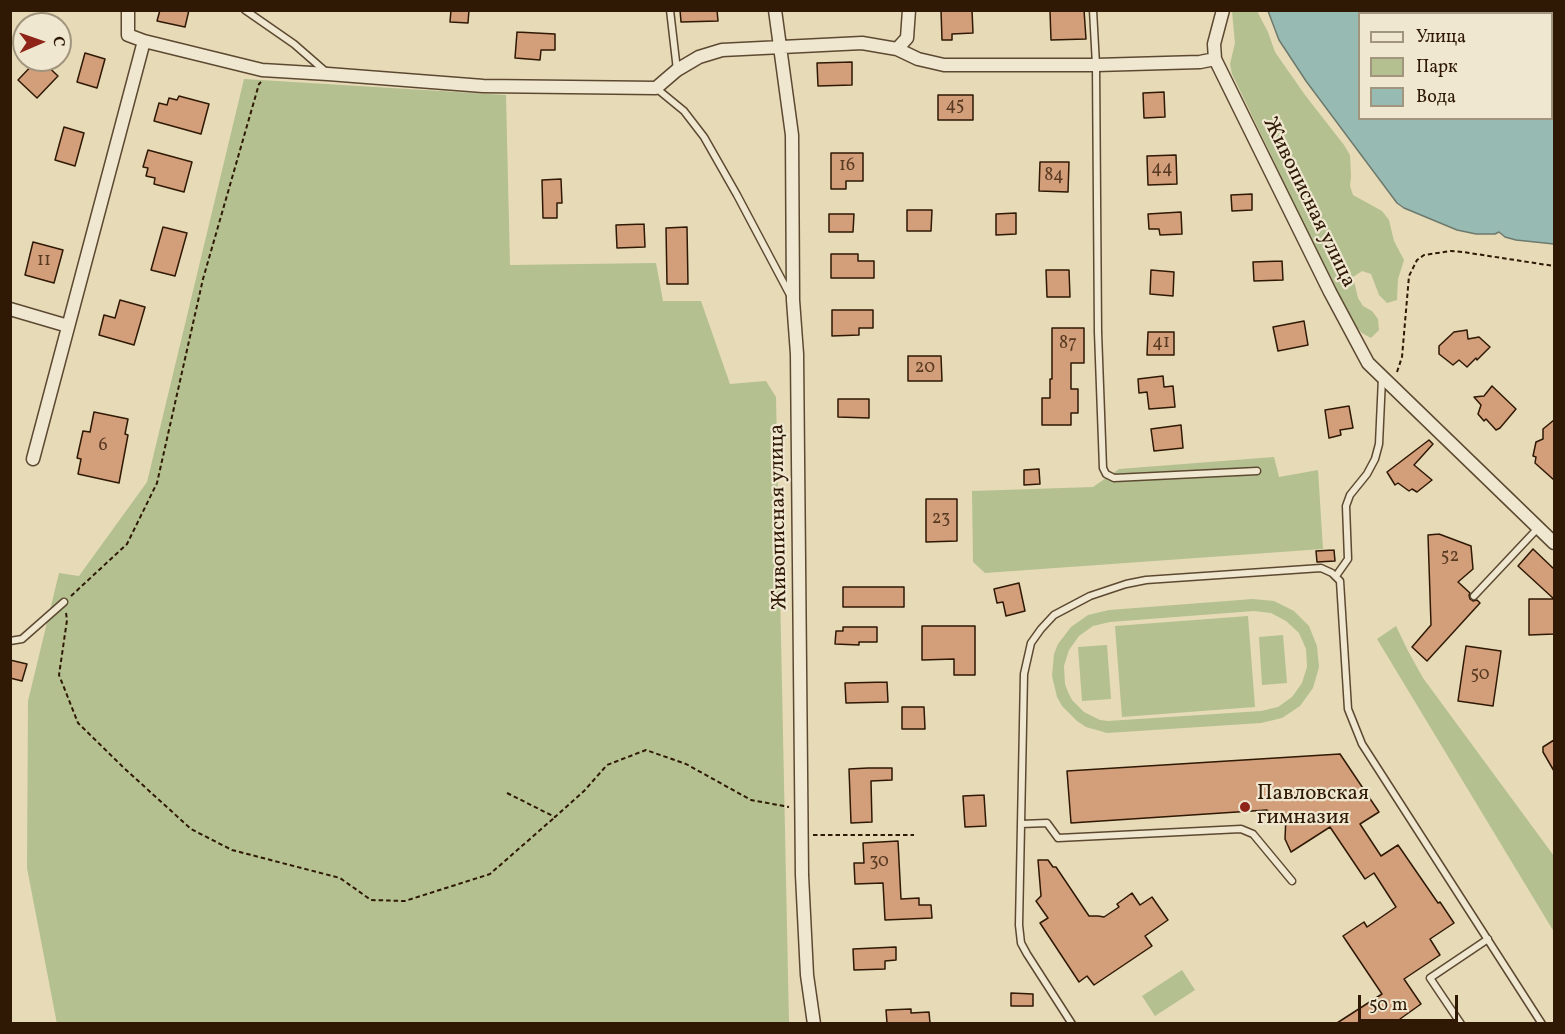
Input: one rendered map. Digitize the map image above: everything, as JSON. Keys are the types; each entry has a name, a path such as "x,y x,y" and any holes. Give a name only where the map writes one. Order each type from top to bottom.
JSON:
{"street":[{"path":"128,10 129,35 144,41 262,70 483,86 656,88 677,70 699,57 722,50 780,47 862,44 897,49 918,59 944,65 1096,65 1215,60 1214,44 1223,10"},
{"name":"Живописная улица","path":"775,10 792,135 792,300 797,354 801,835 807,975 814,1023"},
{"path":"897,49 907,39 909,10"},
{"path":"33,459 144,41"},
{"name":"Живописная улица","path":"1215,60 1330,292 1368,363 1554,543"},
{"path":"10,309 68,326"}],"lane":[{"path":"245,10 294,44 328,74"},
{"path":"670,10 677,70"},
{"path":"1093,10 1096,65 1098,332 1103,468 1106,474 1114,478 1257,471"},
{"path":"656,88 684,111 704,137 792,300"},
{"path":"1336,576 1348,559 1346,506 1350,495 1367,474 1375,459 1387,382"},
{"path":"1474,596 1539,528"},
{"path":"1072,1023 1021,943 1019,925 1025,666 1031,643 1054,615 1090,596 1126,584 1146,580 1321,568 1340,580 1347,697 1352,720 1362,744 1542,1023"},
{"path":"10,641 22,639 64,602"},
{"path":"1021,824 1047,823 1058,838 1241,829 1253,834 1292,881"},
{"path":"1461,1023 1430,978 1488,939"}],"path":[{"path":"271,71 259,84 203,279 156,483 127,544 64,602 67,620 59,675 78,723 191,829 232,850 340,878 371,900 405,902 490,874 584,791 607,765 646,750 686,764 751,800 801,809"},
{"path":"1387,382 1402,357 1409,276 1417,260 1424,255 1451,251 1554,266"},
{"path":"507,793 555,817"},
{"path":"801,835 914,836"}],"green space":[{"path":"1232,11 1257,11 1275,52 1350,155 1350,186 1353,195 1382,211 1389,220 1394,241 1404,260 1398,279 1397,300 1387,303 1379,295 1371,274 1362,271 1353,277 1358,298 1363,306 1372,311 1378,319 1379,330 1371,338 1362,333 1354,324 1343,305 1232,74 1230,64 1235,43"},
{"path":"244,79 506,95 510,265 656,263 663,301 701,301 730,384 766,381 776,397 789,1023 57,1024 27,868 28,701 59,573 79,576 147,482"},
{"path":"1274,457 1279,477 1318,470 1323,549 985,573 973,562 972,491 1093,487 1119,469"},
{"path":"1253,599 1274,601 1294,611 1309,626 1317,646 1319,667 1313,688 1300,706 1282,718 1261,723 1107,733 1086,727 1062,706 1057,697 1052,676 1054,654 1058,644 1071,627 1088,615 1109,610","holes":["1254,611 1271,613 1286,621 1299,633 1306,649 1307,667 1302,683 1292,697 1278,707 1261,711 1108,721 1100,720 1084,712 1072,700 1065,684 1064,666 1069,650 1079,636 1093,626 1110,622"]},
{"path":"1248,616 1255,707 1122,717 1115,626"},
{"path":"1396,626 1423,678 1554,856 1554,932 1377,639"},
{"path":"1283,635 1287,683 1262,685 1259,637"},
{"path":"1107,645 1111,699 1082,701 1078,647"},
{"path":"1182,970 1195,990 1155,1016 1142,996"}],"water":[{"path":"1268,11 1554,11 1554,244 1516,240 1505,237 1499,232 1476,234 1457,230 1404,208 1397,203 1306,81 1279,40"}],"building":[{"path":"160,10 189,10 185,27 157,21"},
{"path":"451,10 469,10 468,23 450,22"},
{"path":"680,10 717,10 718,21 681,22"},
{"path":"941,10 972,10 973,33 952,34 952,40 942,40"},
{"path":"1084,10 1086,39 1051,40 1050,11"},
{"path":"517,32 555,34 555,50 541,50 540,60 515,58"},
{"path":"85,53 105,59 97,88 77,82"},
{"path":"852,62 852,85 818,86 817,63"},
{"path":"26,72 54,72 58,76 37,98 18,80"},
{"path":"1164,92 1165,117 1144,118 1143,93"},
{"path":"938,95 973,95 973,120 938,120"},
{"path":"179,96 209,104 201,134 154,121 159,103 167,105 169,98 177,100"},
{"path":"64,127 84,133 75,166 55,160"},
{"path":"148,150 192,162 184,192 154,184 155,178 146,176 148,168 143,167"},
{"path":"831,153 863,153 863,181 846,181 846,189 831,189"},
{"path":"1176,155 1177,184 1148,185 1147,156"},
{"path":"1040,162 1069,162 1068,192 1039,191"},
{"path":"561,179 562,203 557,203 557,218 543,218 542,180"},
{"path":"1252,194 1252,210 1232,211 1231,195"},
{"path":"907,210 932,210 931,231 907,231"},
{"path":"1181,212 1182,234 1160,235 1159,229 1149,229 1148,214"},
{"path":"1016,213 1016,234 996,235 996,214"},
{"path":"829,214 854,214 853,232 829,232"},
{"path":"644,224 645,247 617,248 616,225"},
{"path":"163,227 187,233 175,276 151,270"},
{"path":"687,227 688,284 667,284 666,228"},
{"path":"33,242 63,250 54,283 25,275"},
{"path":"831,254 858,254 858,261 874,261 874,278 831,278"},
{"path":"1282,261 1283,280 1254,281 1253,262"},
{"path":"1046,270 1069,270 1070,297 1047,297"},
{"path":"1151,270 1174,272 1173,296 1150,294"},
{"path":"120,300 145,307 134,345 99,335 104,315 115,318"},
{"path":"832,310 873,310 873,328 859,328 859,335 832,336"},
{"path":"1304,321 1308,345 1278,351 1273,327"},
{"path":"1052,328 1084,328 1084,363 1071,363 1071,389 1078,389 1078,413 1071,413 1071,425 1042,425 1042,398 1050,398 1050,379 1052,379"},
{"path":"1467,330 1468,339 1479,337 1490,347 1467,367 1459,360 1453,365 1439,354 1439,346 1454,332"},
{"path":"1148,332 1174,332 1174,355 1147,355"},
{"path":"908,356 941,356 942,381 908,381"},
{"path":"1163,376 1164,387 1173,386 1175,407 1149,409 1147,392 1139,393 1138,379"},
{"path":"1492,386 1516,409 1496,430 1478,414 1481,405 1474,397 1484,396"},
{"path":"838,399 869,399 869,418 838,417"},
{"path":"1349,406 1353,428 1340,430 1341,435 1329,438 1325,410"},
{"path":"94,412 128,419 125,434 128,435 119,483 78,474 81,459 77,458 83,431 90,432"},
{"path":"1554,420 1554,480 1535,463 1536,457 1533,456 1536,442 1543,439 1543,429"},
{"path":"1181,425 1183,448 1154,451 1151,429"},
{"path":"1429,440 1433,444 1414,465 1432,480 1417,492 1412,489 1409,491 1398,483 1395,485 1387,472"},
{"path":"1039,469 1040,484 1024,485 1024,470"},
{"path":"926,499 957,499 957,541 926,542"},
{"path":"1439,534 1471,546 1473,569 1458,582 1470,593 1470,599 1480,603 1427,661 1412,647 1431,625 1428,535"},
{"path":"1533,549 1554,569 1554,599 1518,566"},
{"path":"1334,550 1335,561 1317,562 1316,551"},
{"path":"1019,583 1025,611 1006,616 1003,602 997,603 994,589"},
{"path":"843,587 904,587 904,607 843,607"},
{"path":"1529,599 1554,599 1554,634 1529,635"},
{"path":"922,626 975,626 975,675 954,675 954,659 922,660"},
{"path":"843,627 877,627 877,642 859,642 859,645 835,644 836,631 843,631"},
{"path":"1466,646 1501,651 1493,706 1458,701"},
{"path":"10,660 27,664 22,681 10,678"},
{"path":"887,682 888,702 846,703 845,683"},
{"path":"902,707 924,707 925,729 902,729"},
{"path":"1554,740 1554,771 1543,752 1543,747"},
{"path":"1340,754 1379,812 1360,824 1381,856 1398,845 1454,923 1430,939 1440,955 1404,979 1421,1004 1400,1019 1403,1023 1337,1023 1382,994 1343,936 1364,922 1367,927 1396,907 1374,873 1365,879 1330,827 1291,852 1285,839 1286,816 1273,817 1267,810 1071,823 1067,771"},
{"path":"892,768 892,780 871,781 872,822 851,823 849,769"},
{"path":"984,795 986,826 965,827 963,796"},
{"path":"898,841 901,899 919,898 919,905 931,905 932,918 885,920 883,883 855,884 854,863 864,863 863,843"},
{"path":"1038,860 1048,860 1053,867 1056,867 1089,916 1104,917 1119,907 1117,904 1132,893 1140,905 1152,897 1168,920 1145,936 1152,946 1094,985 1087,976 1079,982 1040,923 1048,918 1036,901 1041,896"},
{"path":"896,947 896,960 885,961 885,969 854,970 853,949"},
{"path":"1011,993 1033,994 1033,1006 1011,1006"},
{"path":"911,1009 911,1013 929,1012 930,1023 887,1023 886,1010"}],"place":[{"name":"Павловская гимназия","path":"1245,807"}]}
